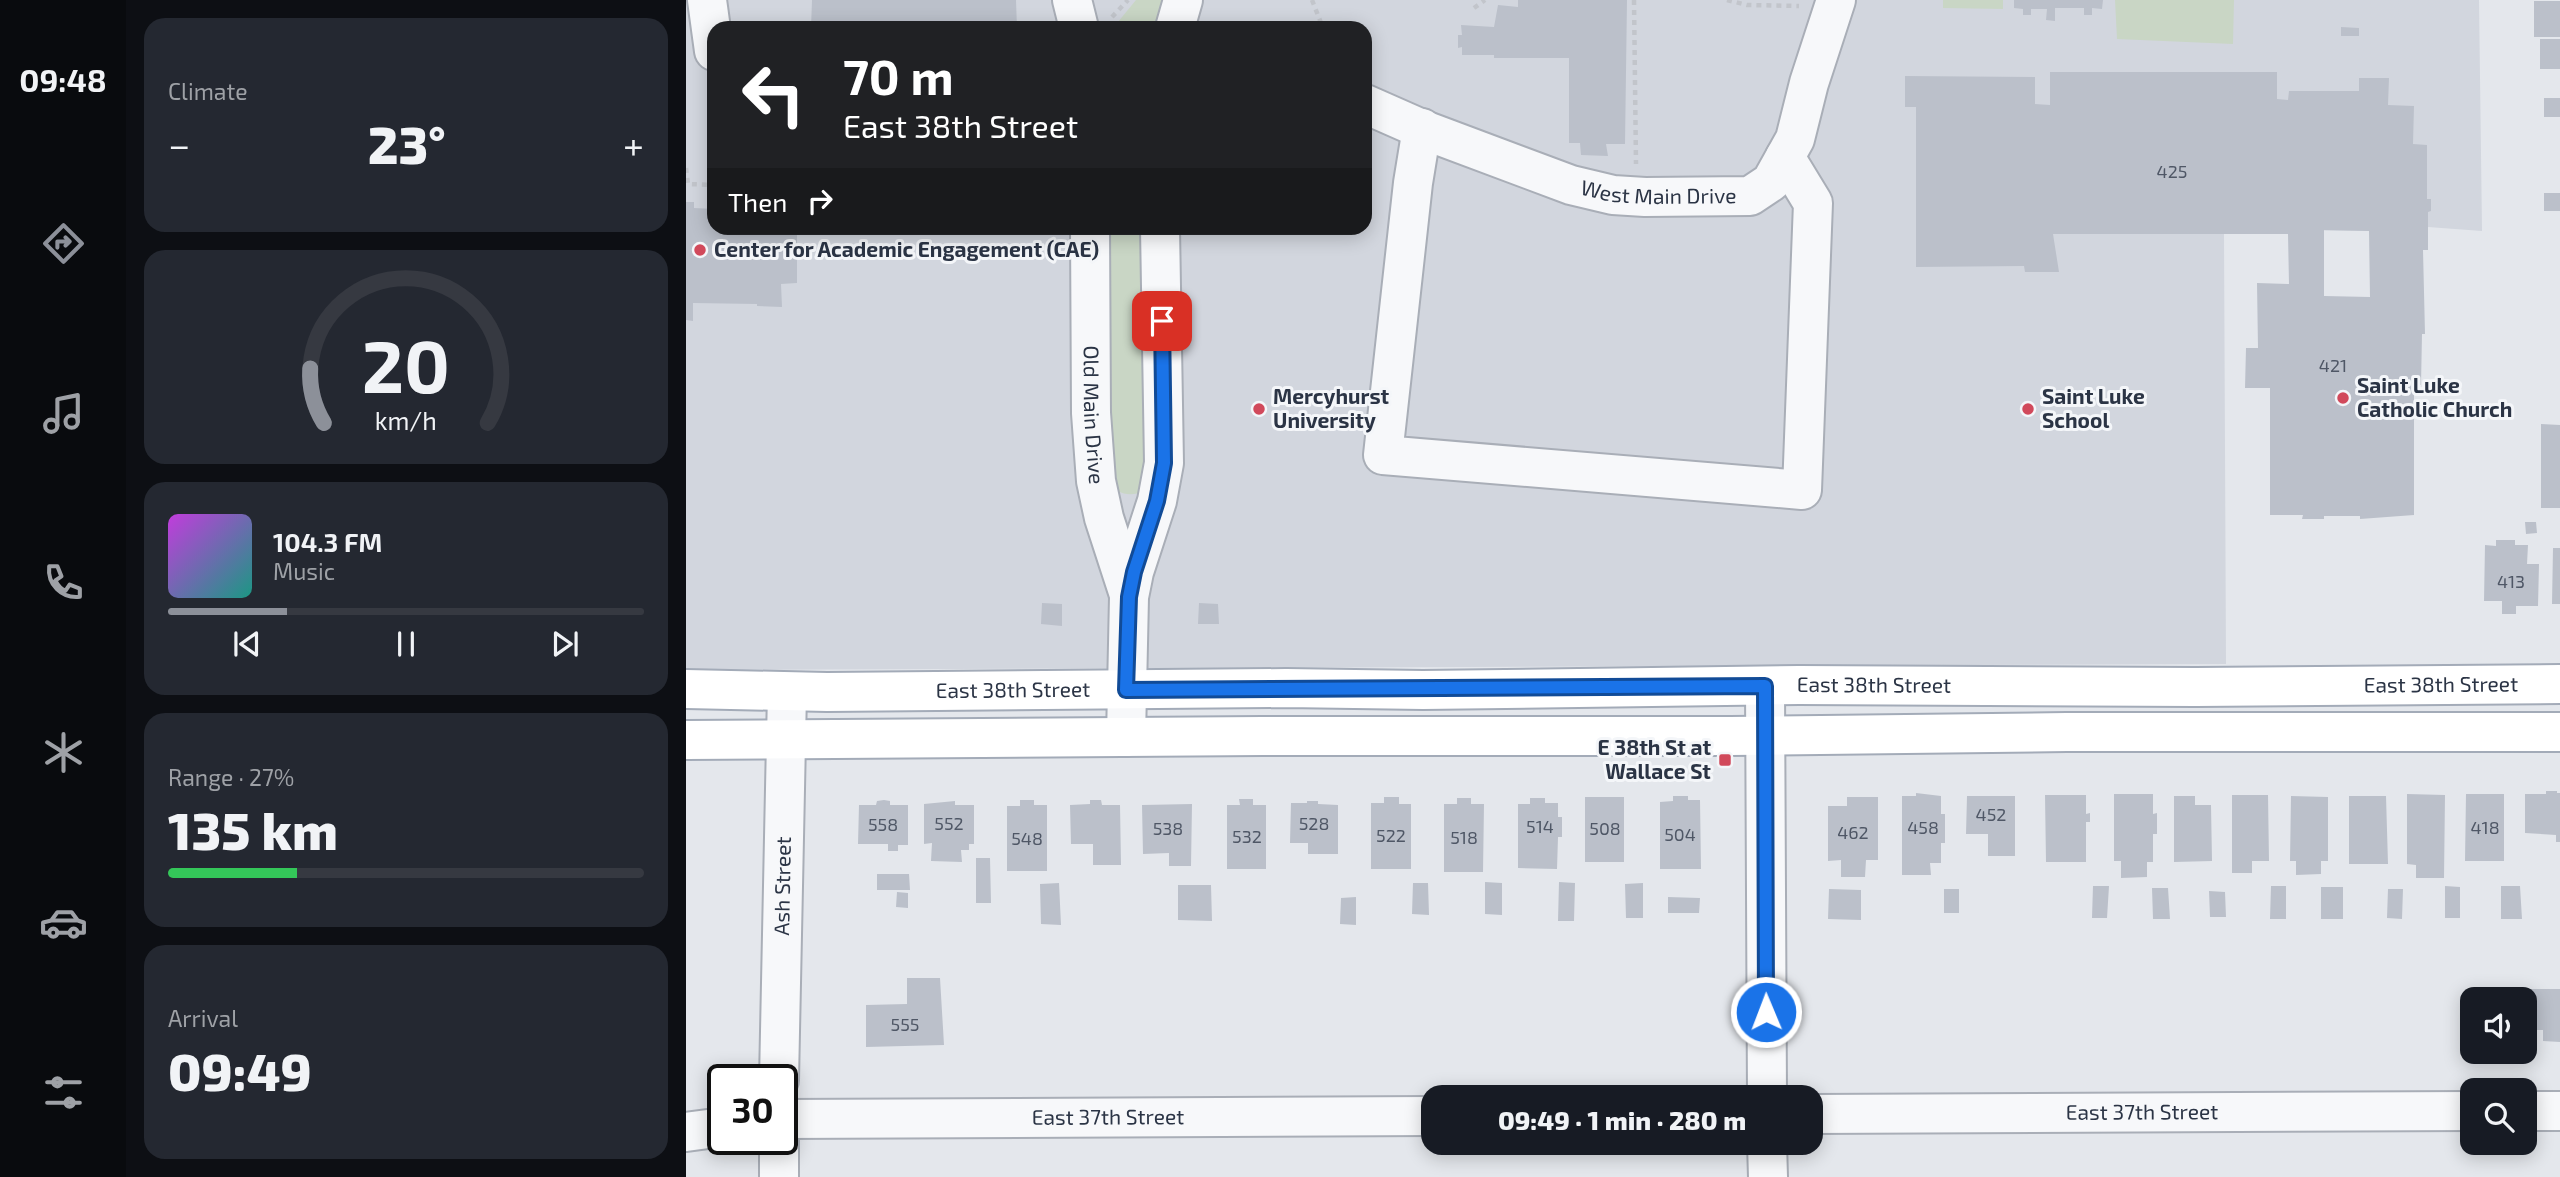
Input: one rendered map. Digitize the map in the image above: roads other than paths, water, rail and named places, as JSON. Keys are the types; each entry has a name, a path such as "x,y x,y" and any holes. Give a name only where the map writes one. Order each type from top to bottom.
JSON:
{"main road":[{"name":"East 38th Street","path":"686,690 787,692 2560,684"},
{"path":"686,740 1763,736 2067,732 2560,732"}],"street":[{"path":"707,0 710,21"},
{"path":"1072,0 1092,21"},
{"path":"1177,21 1182,0"},
{"name":"West Main Drive","path":"1372,107 1571,185 1613,195 1750,196 1771,182 1795,139 1809,83 1835,3"},
{"path":"1422,128 1413,183 1383,455 1802,491 1813,203 1785,157"},
{"name":"Old Main Drive","path":"1090,235 1091,413 1096,481 1104,518 1129,597"},
{"name":"Old Main Drive","path":"1126,737 1129,597 1134,572 1157,501 1164,463 1160,235"},
{"path":"1765,686 1763,736 1767,1085"},
{"name":"Ash Street","path":"779,1064 787,692"},
{"name":"East 37th Street","path":"1823,1114 2460,1111"},
{"path":"2537,1111 2560,1111"},
{"name":"East 37th Street","path":"798,1119 1421,1116"},
{"path":"686,1132 707,1129"},
{"path":"779,1155 779,1177"},
{"path":"1767,1155 1768,1177"}],"place":[{"name":"Center for Academic Engagement (CAE)","path":"700,250"},
{"name":"Saint Luke Catholic Church","path":"2343,398"},
{"name":"Mercyhurst University","path":"1259,409"},
{"name":"Saint Luke School","path":"2028,409"},
{"name":"E 38th St at Wallace St","path":"1725,760"}]}
